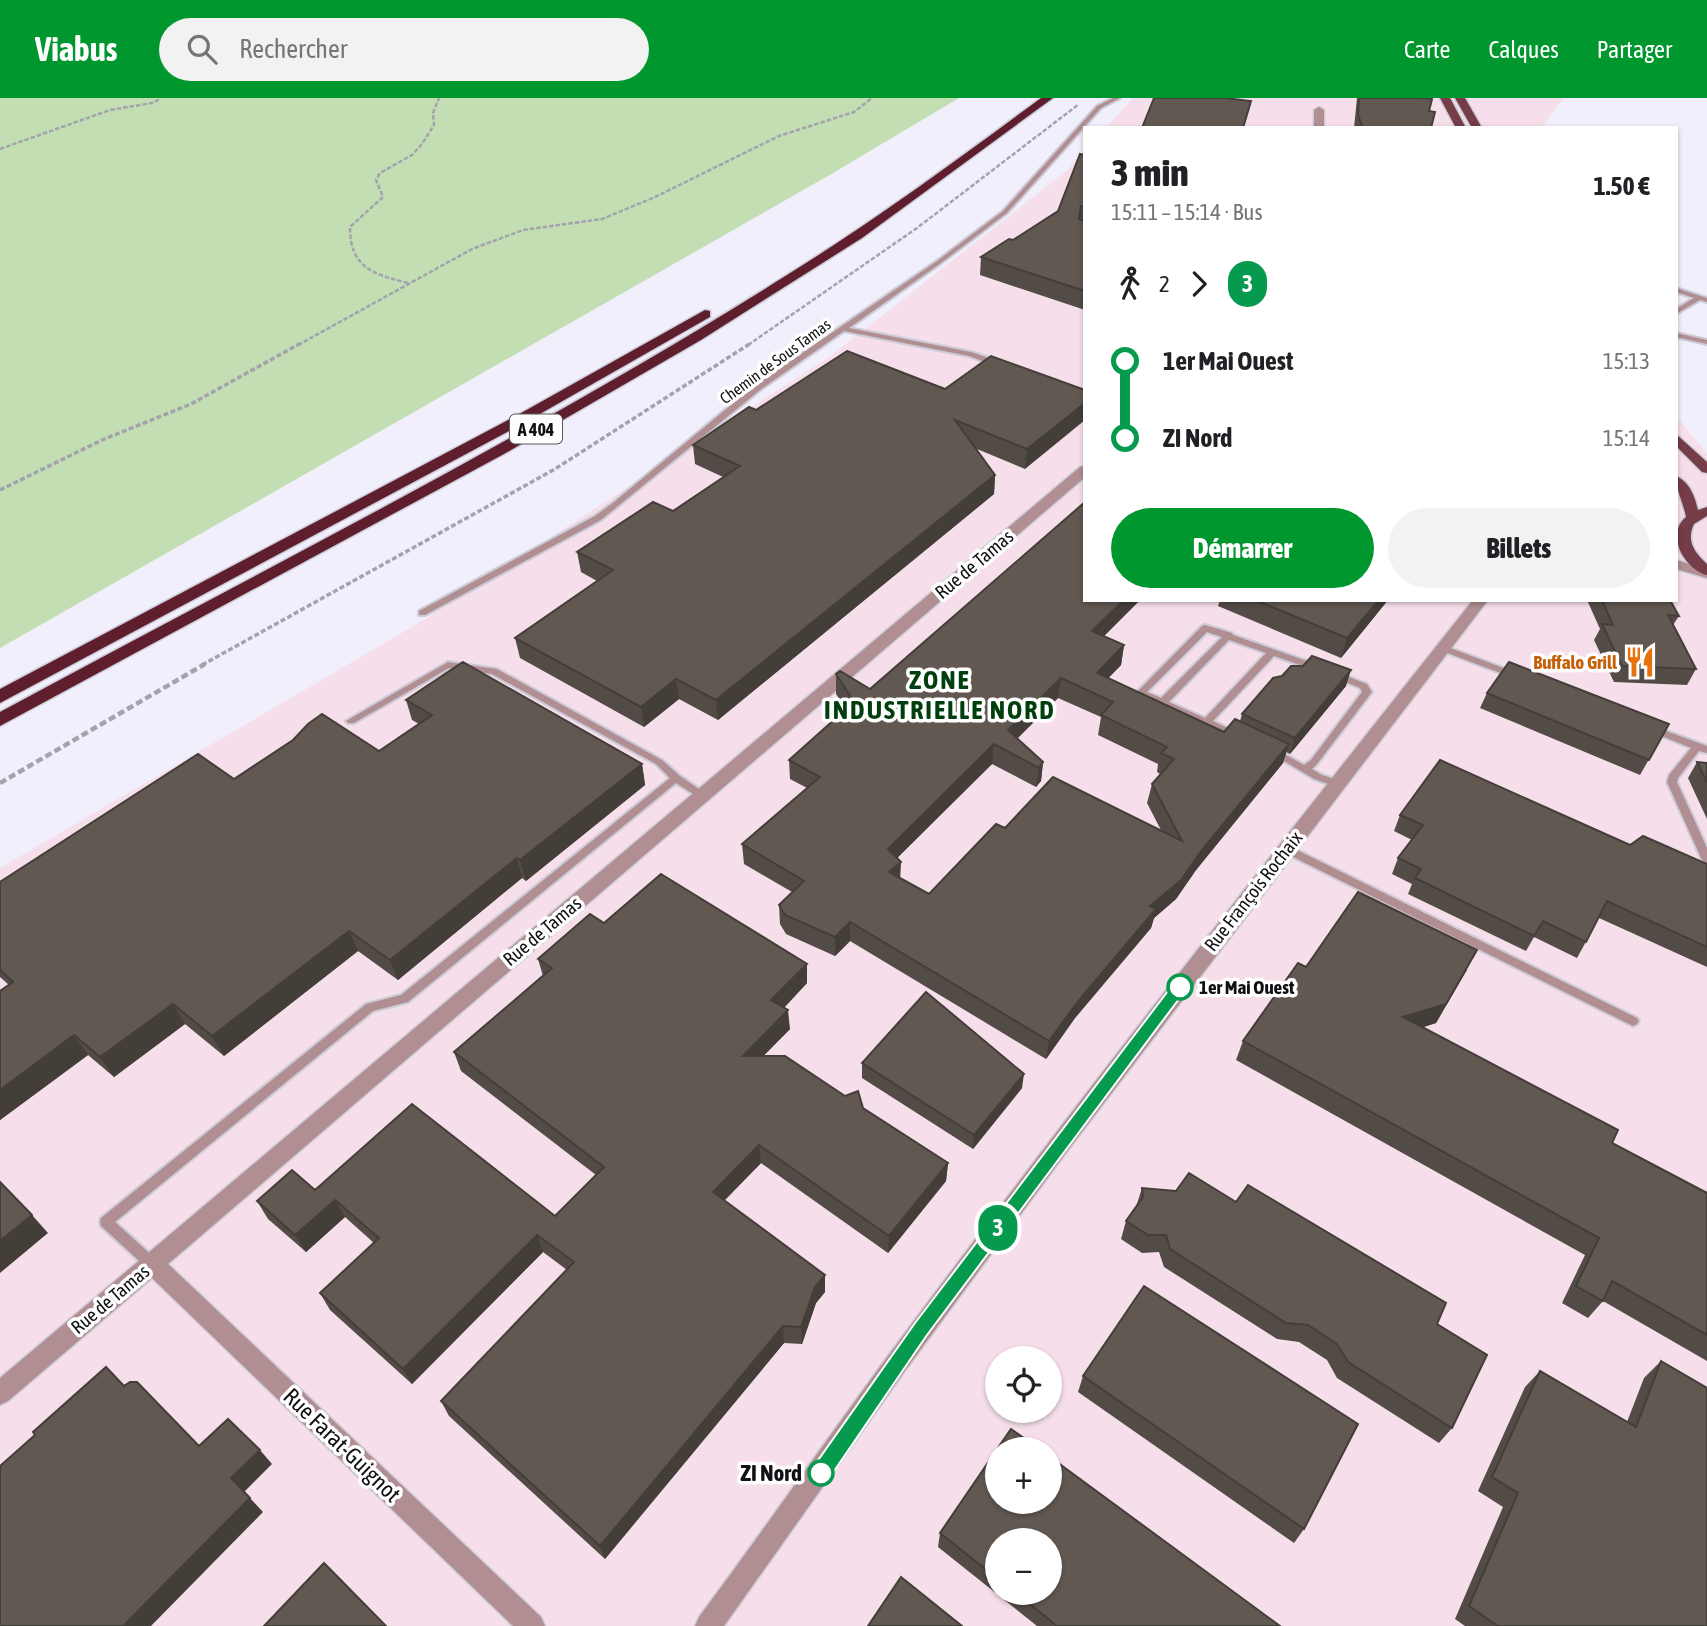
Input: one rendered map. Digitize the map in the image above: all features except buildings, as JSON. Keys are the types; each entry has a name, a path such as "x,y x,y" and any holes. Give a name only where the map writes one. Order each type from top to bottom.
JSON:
{"highway":[{"name":"A 404","path":"0,697 507,427 668,336 848,225 1026,98"},
{"name":"A 404","path":"0,720 535,430 677,348 864,231 1048,98"}],"main road":[{"path":"1445,98 1460,126"},
{"path":"1460,98 1476,126"},
{"path":"1678,440 1707,470"},
{"path":"1678,482 1688,495 1682,537 1686,550 1707,572"},
{"path":"1685,524 1707,511"}],"street":[{"path":"1319,110 1319,126"},
{"name":"Rue de Tamas","path":"0,1393 1083,472"},
{"path":"1678,565 1707,572"},
{"name":"Rue François Rochaix","path":"708,1626 821,1473 921,1329 1205,952 1480,602"},
{"name":"Rue Farat-Guignot","path":"152,1264 532,1626"}],"lane":[{"name":"Chemin de Sous Tamas","path":"422,613 598,518 757,388 845,329 1005,212 1100,107 1117,98"},
{"path":"1678,291 1707,300"},
{"path":"1678,311 1698,298"},
{"path":"845,329 971,354 1009,368"},
{"path":"1678,335 1707,342"},
{"path":"1244,739 1141,693 1205,628 1364,686 1367,692 1314,762 1305,769"},
{"path":"1162,703 1229,635"},
{"path":"1445,649 1521,678"},
{"path":"1207,722 1273,651"},
{"path":"351,721 448,665 494,671 659,762 676,778 703,795"},
{"path":"1635,722 1702,748 1671,782 1707,860"},
{"path":"1269,750 1337,783"},
{"path":"152,1264 106,1222 370,1007 404,999 676,778"},
{"path":"1287,849 1633,1021"}],"path":[{"path":"0,149 51,134 112,110 149,106 158,100 156,98"},
{"path":"408,284 361,265 351,254 350,226 377,206 383,197 376,180 380,173 412,155 426,138 434,125 433,113 439,98"},
{"path":"0,490 102,440 191,404 472,249 510,234 538,227 587,223 618,213 779,136 854,112 872,98"},
{"path":"0,783 190,672 555,469 792,317 917,228 1085,99"}],"shaded area":[{"path":"1133,98 1564,98 1543,126 1108,126"},
{"path":"1083,152 1083,602 1678,602 1678,418 1707,454 1707,1626 0,1626 0,868 417,624 832,355 1065,172"}],"green space":[{"path":"0,98 959,98 828,176 0,648"}],"bus line":[{"name":"3","path":"821,1473 921,1329 1180,987"}],"place":[{"name":"Buffalo Grill","path":"1640,662"},
{"name":"1er Mai Ouest","path":"1180,987"},
{"name":"ZI Nord","path":"821,1473"}],"district":[{"name":"ZONE INDUSTRIELLE NORD","path":"940,695"}]}
